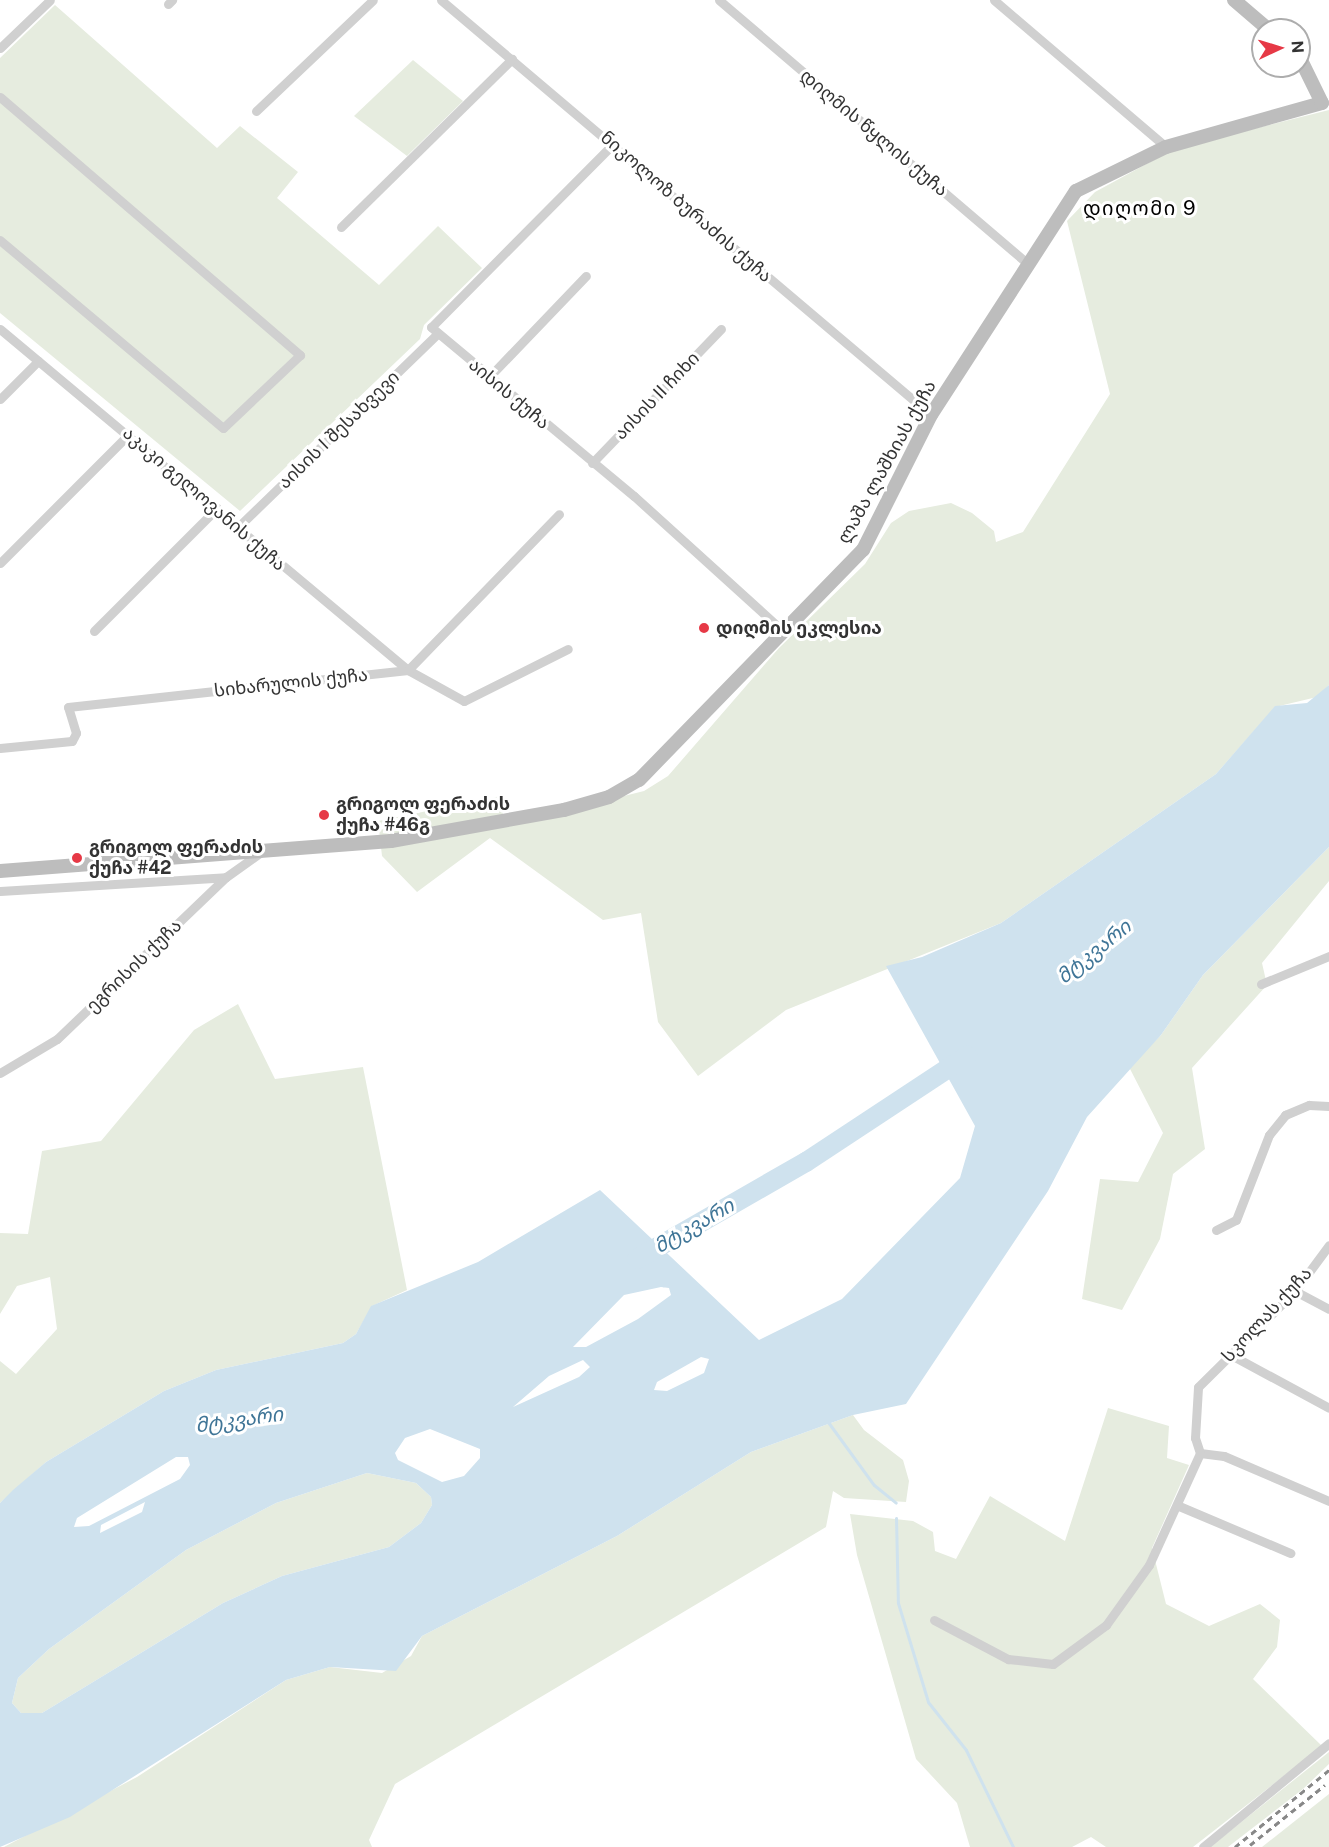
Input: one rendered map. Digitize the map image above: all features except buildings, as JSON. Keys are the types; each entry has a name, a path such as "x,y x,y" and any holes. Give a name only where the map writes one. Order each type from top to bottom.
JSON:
{"street":[{"path":"0,48 50,0"},
{"path":"256,111 373,0"},
{"name":"ნიკოლოზ ბურაძის ქუჩა","path":"441,0 931,415"},
{"name":"დიღმის წყლის ქუჩა","path":"719,0 1029,265"},
{"path":"994,0 1166,147"},
{"path":"1234,0 1255,18"},
{"path":"341,227 512,59"},
{"path":"1311,77 1325,101"},
{"path":"0,97 300,355 223,428 0,240"},
{"name":"ლაშა ლაშხიას ქუჩა","path":"0,871 391,841 564,810 609,797 639,780 862,550 931,415 1076,192 1166,147 1325,101"},
{"path":"438,333 431,327 613,144"},
{"path":"489,378 586,276"},
{"name":"აკაკი გელოვანის ქუჩა","path":"0,329 129,434 408,670 464,701 568,649"},
{"name":"აისის II ჩიხი","path":"592,463 721,329"},
{"name":"აისის ქუჩა","path":"438,333 592,463 783,631"},
{"name":"აისის I შესახვევი","path":"239,526 438,333"},
{"path":"0,399 38,361"},
{"path":"0,563 129,434"},
{"path":"94,631 217,508"},
{"path":"408,670 559,514"},
{"name":"სიხარულის ქუჩა","path":"0,748 72,741 76,733 68,707 408,670"},
{"name":"ეგრისის ქუჩა","path":"0,1072 57,1039 225,877 262,850"},
{"path":"0,891 225,877"},
{"path":"1261,984 1329,956"},
{"path":"1216,1230 1236,1220 1269,1135 1285,1115 1309,1105 1329,1106"},
{"name":"სკოლას ქუჩა","path":"934,1620 1008,1659 1053,1664 1127,1603 1179,1506 1200,1453 1195,1438 1198,1387 1233,1356 1295,1291 1329,1245"},
{"path":"1295,1291 1329,1308"},
{"path":"1233,1356 1329,1408"},
{"path":"1200,1453 1224,1456 1329,1501"},
{"path":"1179,1506 1290,1553"},
{"path":"1203,1847 1329,1743"}],"shaded area":[{"path":"55,5 217,148 240,126 298,172 277,198 379,285 438,226 482,268 424,325 420,339 240,511 0,313 0,58"},
{"path":"413,60 463,101 407,156 354,116"},
{"path":"1329,110 1329,685 1317,697 1275,707 1216,774 1001,923 786,1010 698,1076 658,1022 641,913 603,920 490,838 417,892 382,856 378,821 501,796 504,826 644,791 668,776 779,648 865,564 891,523 909,511 951,503 972,513 994,531 996,542 1023,532 1110,394 1067,221 1095,192 1174,149"},
{"path":"1329,847 1329,881 1262,963 1267,985 1192,1068 1205,1149 1173,1174 1160,1239 1122,1310 1082,1299 1100,1179 1138,1182 1163,1133 1129,1067 1161,1035 1203,975"},
{"path":"238,1004 275,1079 363,1067 407,1290 372,1306 356,1334 343,1343 216,1370 164,1391 46,1462 0,1503 0,1361 16,1374 57,1329 50,1277 17,1286 0,1314 0,1233 28,1234 42,1151 101,1141 194,1030"},
{"path":"1108,1408 1169,1426 1167,1458 1189,1465 1152,1548 1166,1604 1209,1626 1260,1604 1280,1620 1277,1647 1253,1679 1322,1746 1193,1847 1106,1847 1091,1837 1072,1847 970,1847 957,1803 916,1759 857,1555 850,1514 913,1521 933,1532 935,1551 956,1559 990,1496 1065,1541"},
{"path":"853,1415 864,1430 903,1460 909,1481 906,1502 844,1498 833,1491 826,1527 395,1784 369,1840 372,1847 4,1847 137,1777 286,1680 330,1667 382,1673 411,1656 422,1636 617,1536 751,1452"},
{"path":"367,1473 416,1483 431,1497 432,1505 421,1523 389,1547 282,1576 223,1603 42,1713 21,1713 12,1703 18,1678 49,1649 186,1550 276,1503"},
{"path":"1329,1752 1329,1764 1303,1789 1228,1847 1210,1847"},
{"path":"1329,1794 1329,1847 1262,1847"}],"water":[{"path":"1329,685 1329,847 1203,975 1161,1035 1087,1117 1048,1191 906,1404 853,1415 751,1452 617,1536 422,1636 396,1671 330,1667 286,1680 70,1817 0,1847 0,1503 13,1490 46,1462 164,1391 216,1370 343,1343 356,1334 371,1306 478,1262 600,1190 759,1340 842,1299 960,1178 975,1126 886,966 922,957 1001,923 1216,774 1275,706 1307,703","holes":["661,1287 669,1288 671,1295 638,1319 586,1347 573,1347 624,1295","701,1357 709,1359 704,1373 667,1391 654,1390 657,1382","583,1360 590,1367 579,1377 513,1407 549,1376","430,1429 480,1449 480,1458 464,1476 442,1482 398,1460 395,1453 405,1438","176,1457 188,1457 190,1465 180,1479 89,1526 74,1527 77,1518","367,1473 416,1483 431,1497 432,1505 421,1523 389,1547 282,1576 223,1603 42,1713 21,1713 12,1703 18,1678 49,1649 186,1550 276,1503","145,1502 142,1512 100,1533 101,1525"]}],"waterway":[{"name":"მტკვარი","path":"637,1259 806,1162 967,1056"},
{"path":"828,1422 874,1485 896,1503"},
{"path":"896,1518 898,1603 928,1702 966,1750 1013,1847"}],"railway":[{"path":"1235,1847 1329,1770"},
{"path":"1250,1845 1325,1785"}],"place":[{"name":"დიღმის ეკლესია","path":"704,628"},
{"name":"გრიგოლ ფერაძის ქუჩა #46გ","path":"324,815"},
{"name":"გრიგოლ ფერაძის ქუჩა #42","path":"77,858"}],"district":[{"name":"დიღომი 9","path":"1140,208"}]}
